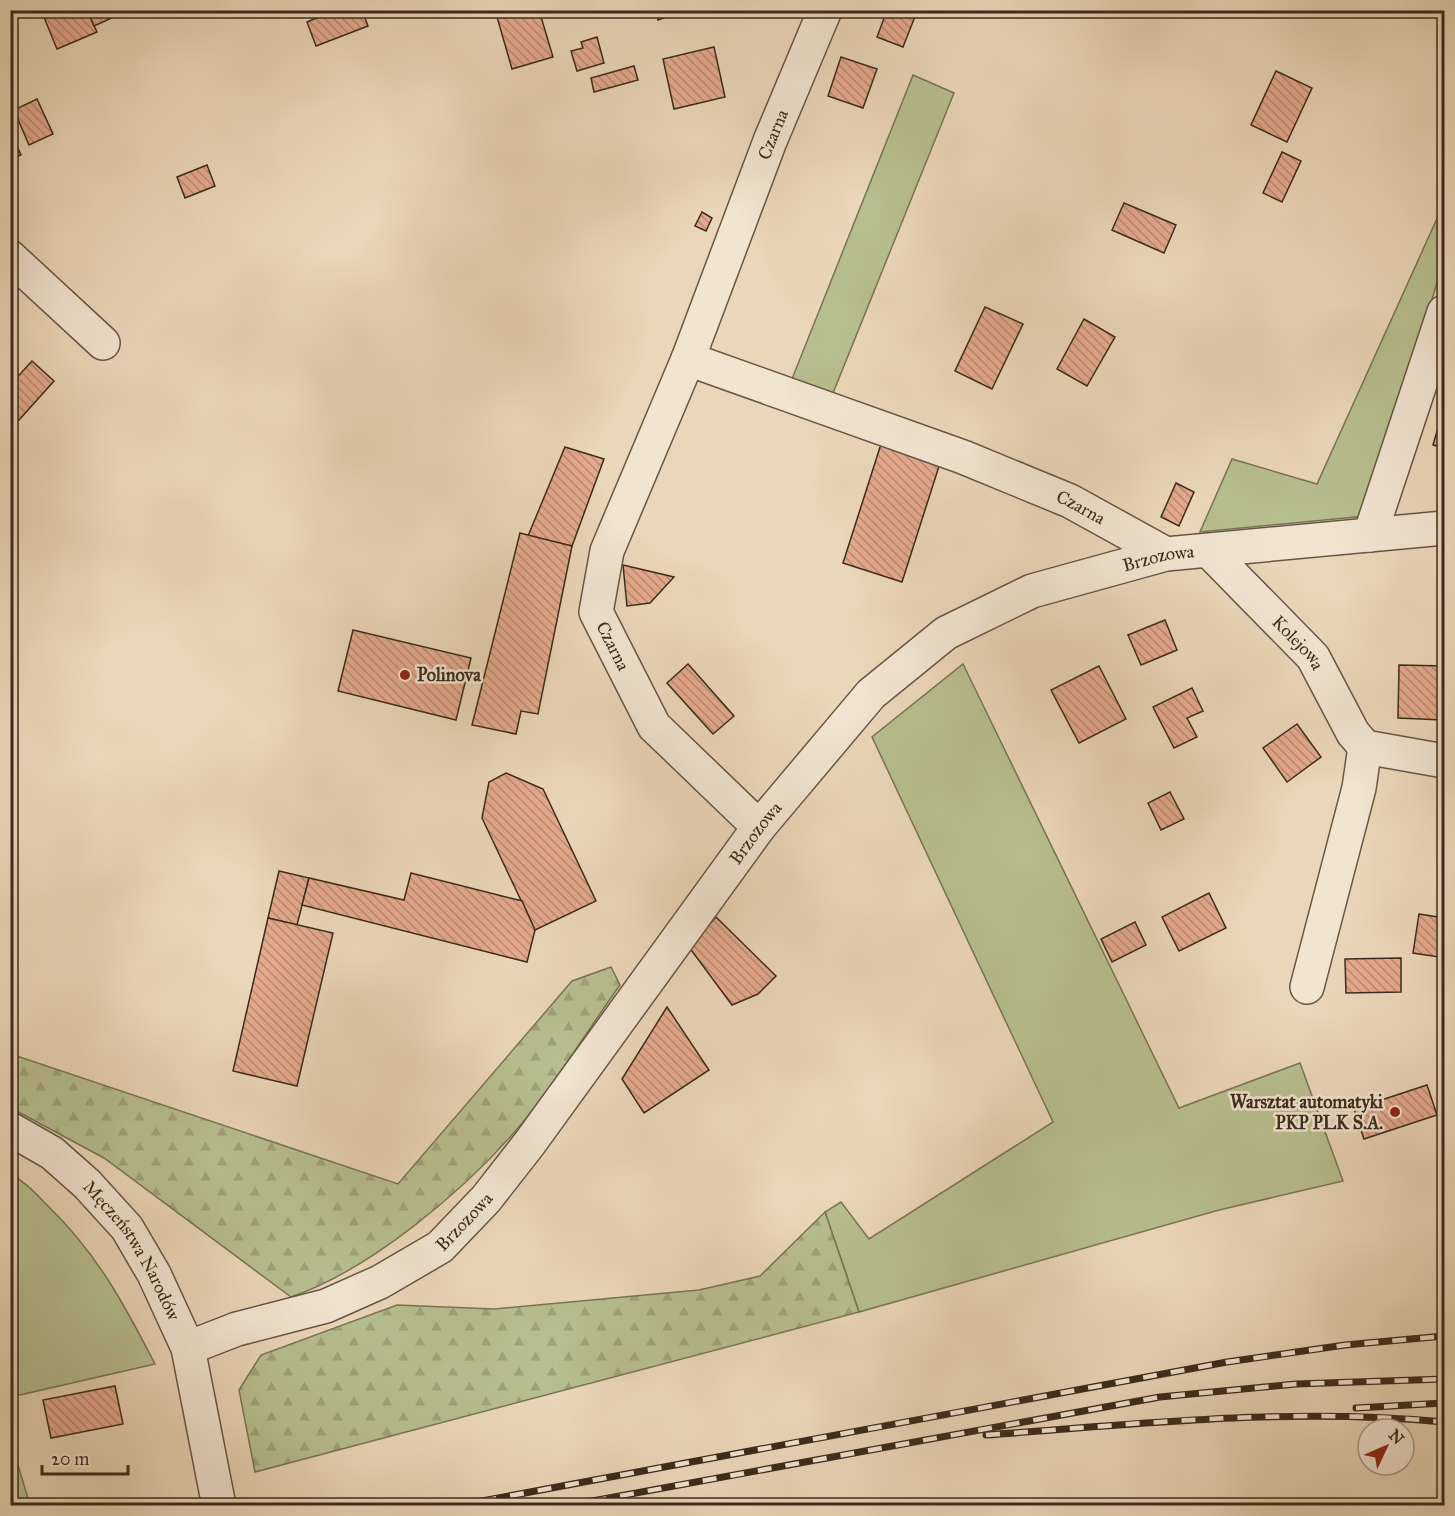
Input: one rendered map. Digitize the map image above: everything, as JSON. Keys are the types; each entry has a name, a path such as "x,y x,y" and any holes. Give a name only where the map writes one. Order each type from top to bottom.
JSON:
{"street":[{"name":"Czarna","path":"759,827 654,726 596,612 607,551 688,359 770,141 825,10"},
{"path":"10,258 103,343"},
{"path":"1370,535 1444,312"},
{"name":"Czarna","path":"688,359 963,457 1070,501 1166,554"},
{"name":"Brzozowa","path":"188,1348 237,1329 326,1306 380,1282 440,1247 486,1199 529,1144 759,827 871,694 946,633 1032,591 1166,554 1444,528"},
{"name":"Kolejowa","path":"1209,551 1313,657 1353,733 1365,747"},
{"path":"1307,987 1359,788 1365,747 1444,761"},
{"name":"Męczeństwa Narodów","path":"10,1129 52,1153 87,1184 127,1228 154,1274 188,1348 219,1506"}],"green space":[{"path":"913,75 954,93 831,398 790,384"},
{"path":"1444,203 1444,260 1366,516 1200,532 1232,459 1317,484"},
{"path":"963,664 1179,1108 1300,1063 1343,1181 1219,1210 859,1312 825,1212 841,1202 869,1239 1053,1122 872,737"},
{"path":"611,967 620,985 545,1093 497,1152 444,1202 383,1248 321,1285 291,1297 104,1158 11,1108 11,1054 398,1184 572,981"},
{"path":"10,1174 36,1193 82,1243 109,1281 155,1364 11,1397"},
{"path":"825,1212 859,1312 255,1472 239,1390 261,1355 397,1305 494,1309 699,1290 760,1276"},
{"path":"11,1442 30,1505 11,1505"}],"building":[{"path":"41,10 87,10 97,32 57,49"},
{"path":"87,10 119,10 115,12 116,16 94,26"},
{"path":"336,10 362,10 368,26 316,46 307,22"},
{"path":"495,10 539,10 553,57 512,69"},
{"path":"655,10 686,10 658,20"},
{"path":"887,10 906,10 916,14 903,47 877,37"},
{"path":"597,37 604,63 577,71 571,51 583,48 581,42"},
{"path":"714,47 725,97 674,109 663,59"},
{"path":"841,57 877,69 863,108 828,96"},
{"path":"634,66 638,80 594,92 591,78"},
{"path":"1276,71 1312,88 1287,142 1251,125"},
{"path":"37,99 53,134 29,145 14,110"},
{"path":"10,131 21,155 10,160"},
{"path":"1282,152 1301,161 1282,202 1263,193"},
{"path":"207,165 215,186 185,198 177,177"},
{"path":"1124,203 1176,225 1164,253 1112,230"},
{"path":"702,212 712,218 706,231 695,226"},
{"path":"985,307 1023,324 992,389 955,371"},
{"path":"1084,319 1115,337 1087,386 1057,369"},
{"path":"32,361 54,381 10,430 10,385"},
{"path":"1444,407 1444,448 1433,445"},
{"path":"882,441 941,460 902,582 843,563"},
{"path":"565,447 604,459 572,546 528,536"},
{"path":"1176,483 1194,492 1179,526 1161,517"},
{"path":"520,533 572,546 538,714 521,711 516,734 472,725"},
{"path":"623,565 674,577 650,603 627,606"},
{"path":"1165,620 1177,650 1141,665 1128,635"},
{"name":"Polinova","path":"353,630 471,658 456,720 338,691"},
{"path":"688,664 734,716 713,734 667,683"},
{"path":"1399,665 1444,666 1442,720 1398,718"},
{"path":"1099,666 1126,719 1079,743 1051,690"},
{"path":"1192,688 1203,711 1187,718 1197,737 1174,748 1153,707"},
{"path":"1297,724 1321,757 1287,782 1263,748"},
{"path":"506,773 543,789 596,901 535,930 482,818 489,782"},
{"path":"1170,792 1184,819 1161,830 1148,803"},
{"path":"279,871 309,878 297,925 268,918"},
{"path":"411,873 522,901 535,930 527,962 302,905 309,878 404,900"},
{"path":"1209,893 1226,928 1179,951 1162,917"},
{"path":"1419,914 1444,918 1439,957 1413,953"},
{"path":"716,917 776,976 758,994 732,1005 689,947"},
{"path":"268,918 333,933 297,1086 233,1071"},
{"path":"1135,922 1146,945 1112,962 1101,939"},
{"path":"1401,958 1401,992 1346,993 1345,959"},
{"path":"667,1007 709,1070 644,1113 622,1079"},
{"name":"Warsztat automatyki PKP PLK S.A.","path":"1427,1085 1437,1115 1364,1139 1354,1109"},
{"path":"115,1386 123,1424 51,1438 43,1400"}],"railway":[{"path":"455,1506 1227,1362 1345,1345 1444,1336"},
{"path":"565,1506 1160,1397 1296,1384 1444,1379"},
{"path":"1356,1408 1444,1403"},
{"path":"986,1435 1158,1422 1273,1417 1330,1416 1444,1422"}],"place":[{"name":"Polinova","path":"405,675"},
{"name":"Warsztat automatyki PKP PLK S.A.","path":"1395,1112"}]}
